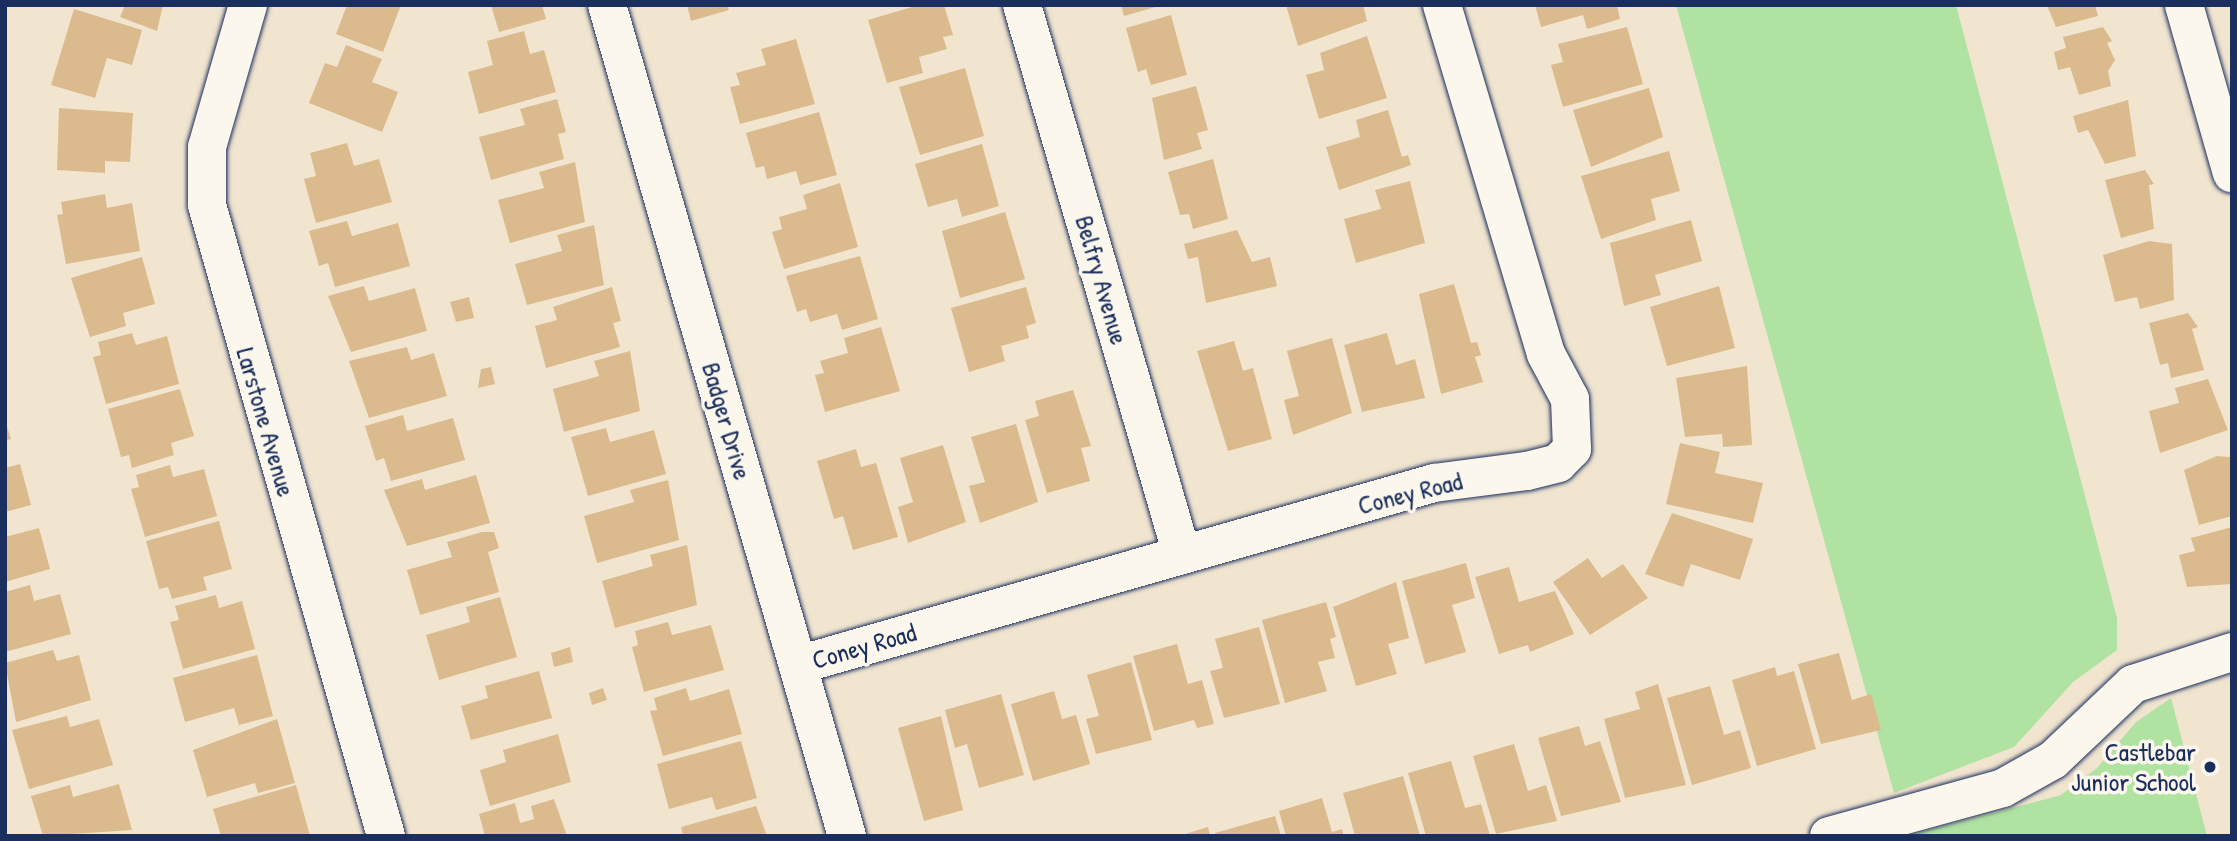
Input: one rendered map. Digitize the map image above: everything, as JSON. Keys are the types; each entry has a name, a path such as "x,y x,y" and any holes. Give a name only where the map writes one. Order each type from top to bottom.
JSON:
{"street":[{"name":"Larstone Avenue","path":"248,5 207,147 207,205 386,836"},
{"name":"Badger Drive","path":"607,5 847,836"},
{"name":"Belfry Avenue","path":"1022,5 1182,555"},
{"name":"Coney Road","path":"798,665 1434,483 1527,471 1558,463 1573,449 1570,399 1546,354 1442,5"},
{"path":"2185,5 2232,173"},
{"path":"1829,836 2013,784 2053,761 2133,684 2232,652"}],"green space":[{"path":"1676,5 1956,5 2117,618 2117,650 2073,682 2014,747 1894,793"},
{"path":"2171,698 2207,836 1907,836 2061,795 2097,768 2136,722"}],"building":[{"path":"125,5 163,5 157,31 120,17"},
{"path":"347,5 401,5 383,52 336,34"},
{"path":"491,5 542,5 546,19 499,32"},
{"path":"687,5 727,5 729,10 691,21"},
{"path":"919,5 944,5 953,35 943,37 947,49 919,57 923,73 887,83 868,20"},
{"path":"1121,5 1159,5 1159,6 1124,16"},
{"path":"1286,5 1363,5 1367,21 1298,46"},
{"path":"1535,5 1617,5 1620,19 1587,29 1583,15 1541,27"},
{"path":"2047,5 2095,5 2098,16 2056,27"},
{"path":"74,9 142,30 132,65 107,58 95,98 51,85"},
{"path":"1171,15 1187,75 1151,85 1146,69 1138,72 1126,28"},
{"path":"1627,27 1643,84 1563,107 1551,65 1563,62 1558,44"},
{"path":"2103,27 2112,41 2107,43 2115,60 2108,71 2111,86 2079,95 2070,67 2058,70 2054,52 2066,48 2063,37"},
{"path":"524,31 530,54 544,50 556,92 479,114 468,72 493,65 487,41"},
{"path":"1367,36 1387,98 1319,119 1306,75 1324,70 1320,53"},
{"path":"796,39 815,104 740,124 730,87 740,85 736,73 766,65 761,49"},
{"path":"346,45 382,59 372,82 398,92 382,132 309,103 325,63 337,67"},
{"path":"965,68 984,136 920,155 899,87"},
{"path":"1196,86 1208,130 1197,133 1202,149 1164,160 1152,98"},
{"path":"1649,88 1663,137 1591,167 1573,110"},
{"path":"557,99 566,132 558,134 564,159 491,180 479,137 525,125 520,109"},
{"path":"2128,100 2136,156 2105,164 2088,130 2078,133 2073,116"},
{"path":"59,108 133,113 130,162 105,161 105,173 57,170"},
{"path":"1388,110 1402,157 1408,155 1411,165 1339,190 1326,147 1360,137 1356,120"},
{"path":"819,112 837,175 800,185 796,171 767,179 764,166 756,168 746,133"},
{"path":"347,143 354,166 379,159 392,202 316,223 304,179 316,176 310,153"},
{"path":"982,144 999,206 962,217 957,199 928,207 915,164"},
{"path":"1669,151 1680,191 1651,199 1656,220 1601,239 1581,176"},
{"path":"1213,159 1228,219 1193,229 1189,214 1180,215 1168,172"},
{"path":"575,162 585,222 510,243 498,200 544,188 539,172"},
{"path":"2145,170 2154,184 2149,185 2154,229 2121,238 2105,180"},
{"path":"1410,181 1425,243 1356,263 1344,219 1381,209 1375,190"},
{"path":"840,183 858,247 784,269 772,232 782,229 779,217 807,209 803,195"},
{"path":"105,194 107,208 132,203 140,251 66,264 57,215 63,214 61,202"},
{"path":"1005,212 1025,279 960,298 942,231"},
{"path":"1691,220 1702,261 1655,275 1661,295 1624,306 1610,243"},
{"path":"347,221 352,236 398,223 410,266 335,287 328,263 319,266 309,231"},
{"path":"594,225 604,285 527,305 515,264 562,251 557,235"},
{"path":"1237,230 1252,262 1270,257 1277,286 1206,303 1198,257 1188,259 1184,244"},
{"path":"2149,241 2172,244 2174,300 2140,309 2137,297 2115,302 2103,255"},
{"path":"860,256 878,319 842,330 837,314 810,322 806,309 797,312 786,276"},
{"path":"142,257 155,304 123,313 126,326 90,337 71,278"},
{"path":"1454,284 1471,343 1477,342 1481,355 1475,357 1483,382 1441,394 1419,294"},
{"path":"364,286 369,301 415,288 427,331 351,352 328,296"},
{"path":"1719,286 1735,348 1667,366 1650,307"},
{"path":"612,287 621,321 613,323 620,347 546,368 535,326 557,320 553,307"},
{"path":"1026,287 1036,323 1026,326 1029,338 1001,346 1005,361 969,372 951,308"},
{"path":"469,297 474,318 456,322 450,302"},
{"path":"2188,313 2198,327 2192,329 2204,370 2171,378 2168,363 2160,365 2149,323"},
{"path":"881,327 900,391 825,412 815,375 824,373 820,361 848,353 844,338"},
{"path":"132,333 136,345 167,336 179,384 106,404 93,357 101,355 98,342"},
{"path":"1387,333 1396,365 1415,359 1425,398 1362,412 1344,345"},
{"path":"1332,338 1352,413 1293,435 1284,400 1299,396 1287,351"},
{"path":"1234,341 1243,371 1253,368 1272,439 1228,451 1197,351"},
{"path":"407,347 411,360 434,353 447,396 369,418 349,361"},
{"path":"630,351 640,411 564,432 553,389 599,376 594,361"},
{"path":"1747,366 1752,445 1723,447 1722,434 1685,437 1676,378"},
{"path":"491,367 495,384 478,388 481,369"},
{"path":"2208,379 2228,430 2160,453 2149,411 2179,403 2175,388"},
{"path":"180,389 194,436 171,443 174,455 132,468 129,455 121,457 108,409"},
{"path":"1073,390 1091,446 1081,448 1090,481 1047,493 1025,420 1039,416 1035,401"},
{"path":"403,415 407,431 453,418 465,460 391,481 384,458 376,461 365,426"},
{"path":"5,421 11,439 5,441"},
{"path":"1016,424 1038,502 980,523 969,486 985,482 971,437"},
{"path":"606,428 610,442 654,430 666,474 588,496 571,437"},
{"path":"1680,443 1720,452 1715,473 1763,483 1753,523 1666,504"},
{"path":"943,445 966,522 908,543 898,507 913,502 900,458"},
{"path":"856,449 861,467 876,463 898,537 853,550 843,516 834,519 817,461"},
{"path":"2217,456 2230,457 2232,464 2232,516 2199,525 2184,470"},
{"path":"20,464 31,505 5,512 5,468"},
{"path":"170,465 173,477 204,469 217,516 145,537 131,489 139,487 136,475"},
{"path":"476,475 490,523 407,546 384,490 422,479 425,490"},
{"path":"668,480 679,540 597,563 584,516 634,502 630,490"},
{"path":"1672,513 1753,539 1740,580 1691,564 1683,587 1645,574"},
{"path":"219,521 232,569 203,577 207,590 172,599 168,587 159,589 146,541"},
{"path":"2232,527 2232,584 2187,587 2179,555 2195,551 2191,538"},
{"path":"39,528 50,569 5,582 5,537"},
{"path":"482,532 494,532 499,548 488,552 499,592 420,615 407,570 452,557 447,542"},
{"path":"687,545 697,605 615,628 602,581 653,566 650,555"},
{"path":"1588,558 1602,578 1623,564 1648,598 1590,635 1553,582"},
{"path":"1466,563 1475,598 1452,605 1466,652 1425,664 1402,581"},
{"path":"1509,567 1519,602 1555,591 1574,634 1530,652 1528,645 1499,654 1475,577"},
{"path":"1396,582 1409,638 1388,644 1397,674 1356,686 1333,607"},
{"path":"30,585 34,601 60,594 71,634 5,652 5,592"},
{"path":"216,595 219,608 242,601 255,649 183,669 170,622 179,620 175,606"},
{"path":"500,597 517,657 439,680 426,635 470,622 466,607"},
{"path":"1326,602 1336,637 1330,639 1335,658 1318,662 1327,691 1285,703 1262,620"},
{"path":"668,622 672,635 711,625 724,670 644,692 632,647 638,645 635,631"},
{"path":"1259,627 1280,704 1224,718 1210,671 1223,668 1215,639"},
{"path":"1177,644 1188,684 1202,680 1214,724 1197,728 1194,720 1154,731 1133,656"},
{"path":"570,647 573,662 554,667 551,653"},
{"path":"53,650 57,661 79,655 91,700 16,722 5,663"},
{"path":"1839,653 1852,700 1871,694 1881,730 1821,744 1798,664"},
{"path":"257,655 273,716 239,725 234,708 185,722 173,678"},
{"path":"1131,662 1152,740 1096,754 1086,719 1099,716 1087,675"},
{"path":"1775,667 1777,676 1794,671 1816,749 1757,766 1732,680"},
{"path":"539,671 552,718 471,740 461,706 488,698 485,686"},
{"path":"1658,684 1686,785 1625,798 1604,719 1640,709 1635,692"},
{"path":"1710,686 1724,735 1740,730 1751,768 1692,785 1667,698"},
{"path":"603,688 607,700 592,705 589,693"},
{"path":"686,688 690,701 729,689 742,734 663,756 650,711 657,710 654,698"},
{"path":"1054,691 1062,719 1076,715 1090,764 1033,781 1011,704"},
{"path":"1001,694 1024,775 979,788 967,744 955,748 945,710"},
{"path":"67,716 70,727 99,719 113,765 29,789 12,730"},
{"path":"941,716 963,810 924,821 898,728"},
{"path":"277,719 295,783 258,793 255,783 207,797 193,750"},
{"path":"1579,726 1585,746 1600,741 1621,802 1561,816 1538,738"},
{"path":"558,734 571,782 490,806 480,770 506,762 503,750"},
{"path":"741,741 757,798 716,810 712,797 669,809 657,764"},
{"path":"1514,744 1528,791 1546,785 1557,821 1496,834 1473,756"},
{"path":"1451,761 1465,808 1481,804 1490,836 1426,836 1408,773"},
{"path":"1403,776 1420,836 1355,836 1343,793"},
{"path":"119,784 132,830 43,836 31,796 70,785 73,797"},
{"path":"296,785 310,836 221,836 213,809"},
{"path":"1322,798 1332,832 1342,829 1344,836 1286,836 1279,811"},
{"path":"554,799 567,836 485,836 479,814 515,803 520,823 534,819 531,806"},
{"path":"756,806 767,836 683,836 681,827"},
{"path":"1275,816 1281,836 1216,836 1215,833"},
{"path":"1208,827 1210,836 1182,836 1182,835"}],"place":[{"name":"Castlebar Junior School","path":"2210,767"}]}
